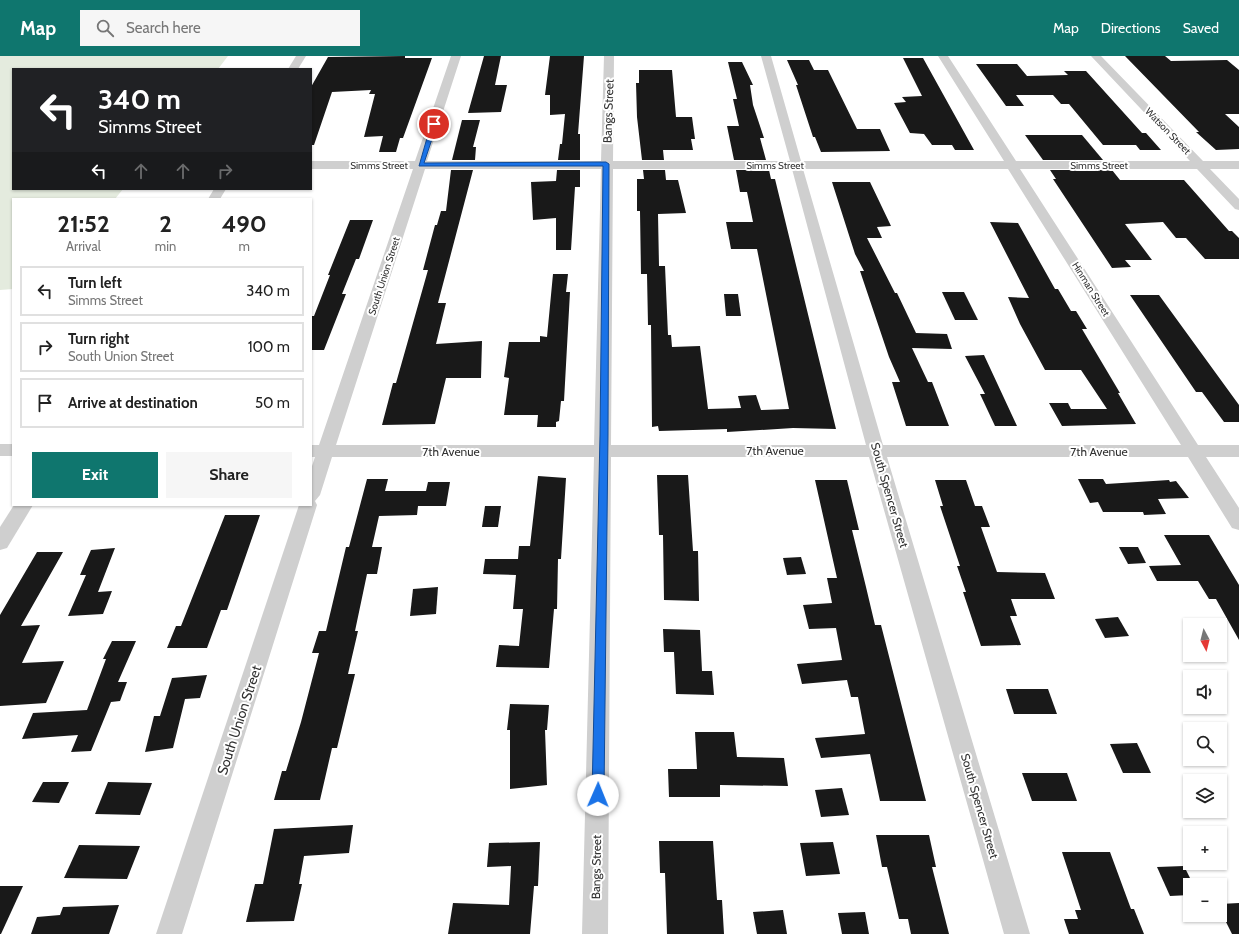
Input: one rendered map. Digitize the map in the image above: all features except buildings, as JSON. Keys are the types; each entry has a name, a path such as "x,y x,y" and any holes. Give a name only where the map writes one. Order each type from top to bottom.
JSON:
{"street":[{"path":"295,68 301,56"},
{"name":"South Union Street","path":"312,489 318,451 421,165 456,56"},
{"name":"Bangs Street","path":"595,934 604,450 606,164 609,56"},
{"name":"South Spencer Street","path":"766,56 876,450 1017,934"},
{"name":"Hinman Street","path":"943,56 1239,523"},
{"name":"Watson Street","path":"1096,56 1239,206"},
{"name":"Simms Street","path":"312,165 1239,165"},
{"path":"0,450 12,450"},
{"name":"7th Avenue","path":"318,451 1239,451"},
{"path":"0,543 23,506"},
{"name":"South Union Street","path":"169,934 308,506"}],"shaded area":[{"path":"0,56 228,56 219,68 12,68 12,190 122,190 116,198 12,198 12,289 0,290"}],"route":[{"path":"434,124 421,165 606,164 604,435 598,795"}]}
